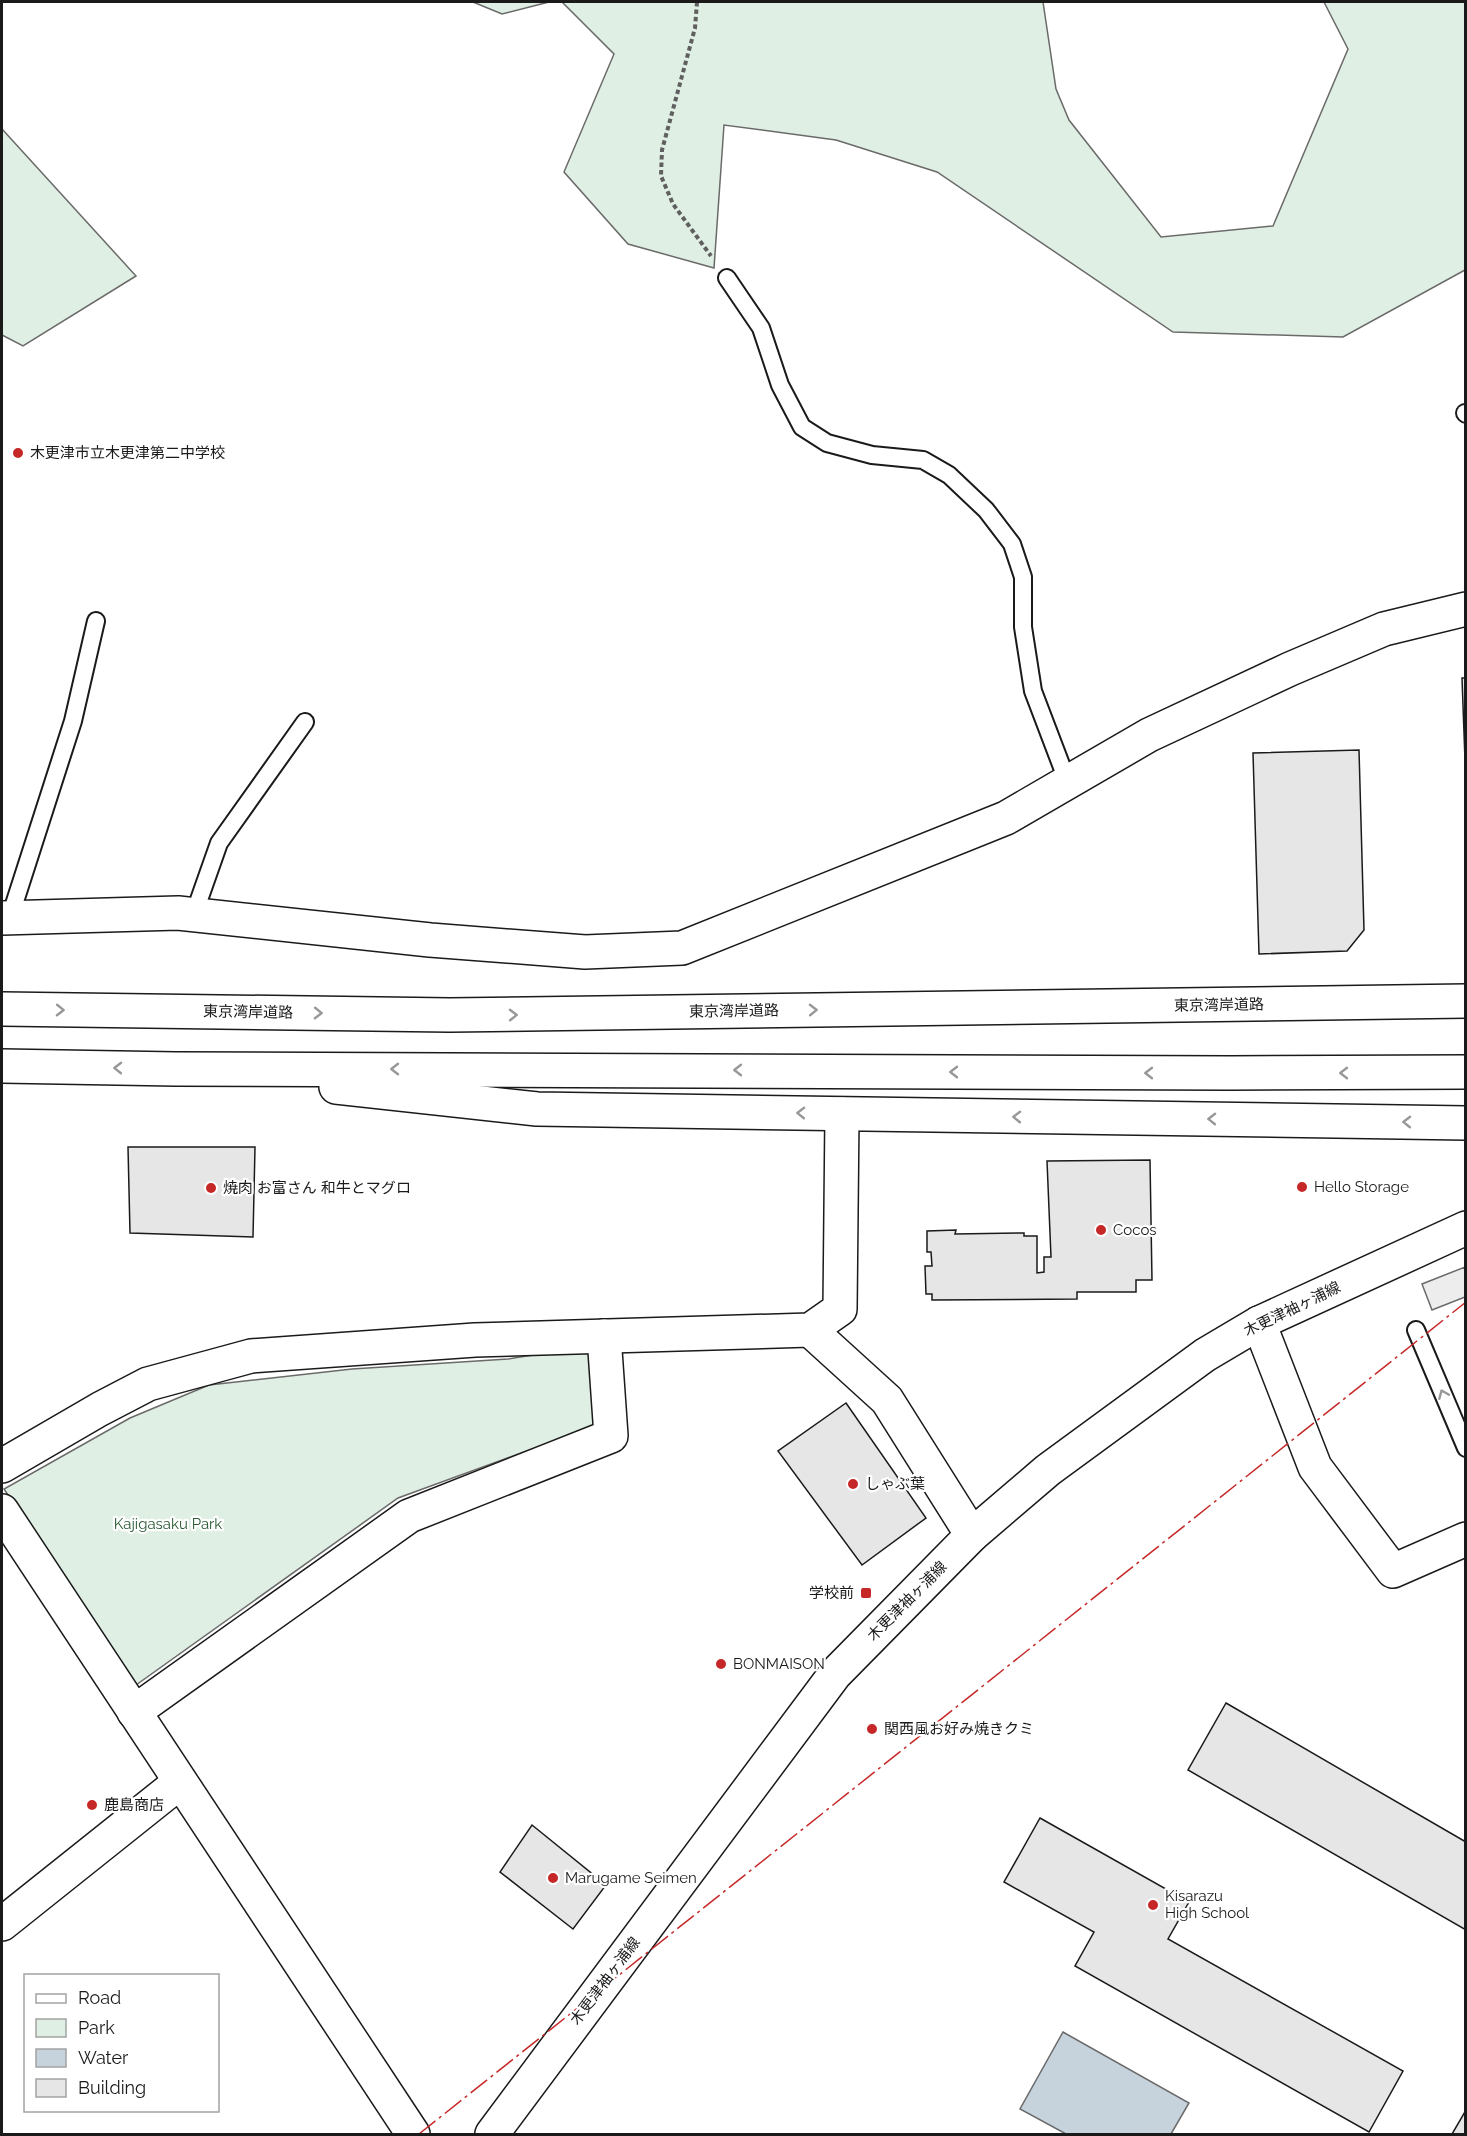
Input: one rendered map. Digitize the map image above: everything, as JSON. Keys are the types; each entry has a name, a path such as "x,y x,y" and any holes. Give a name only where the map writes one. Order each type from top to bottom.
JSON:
{"main road":[{"path":"6,918 178,913 430,940 585,952 681,948 1006,819 1149,735 1290,669 1384,629 1466,609"},
{"name":"東京湾岸道路","path":"2,1009 450,1015 1466,1001"},
{"path":"2,1066 176,1069 1466,1072"},
{"path":"176,1069 537,1109 1466,1123"},
{"path":"2,1466 148,1384 251,1356 464,1340 810,1330 840,1309 842,1114"},
{"name":"木更津袖ヶ浦線","path":"492,2134 835,1674 972,1535 1048,1470 1205,1355 1259,1323 1466,1228"},
{"path":"1259,1323 1315,1467 1393,1571 1466,1539"},
{"path":"810,1330 887,1400 972,1535"},
{"path":"134,1712 409,1516 611,1436 603,1336"},
{"path":"2,1512 413,2134"},
{"path":"2,1924 180,1782"}],"lane":[{"path":"727,278 762,328 780,385 802,427 827,443 873,455 923,460 949,475 986,510 1012,544 1023,577 1023,627 1034,691 1068,783"},
{"path":"6,918 73,722 96,621"},
{"path":"194,914 219,843 305,722"},
{"path":"1416,1330 1466,1448"}],"path":[{"path":"697,2 695,28 662,150 661,176 673,204 727,278"}],"green space":[{"path":"473,2 549,2 502,14"},
{"path":"562,2 1043,2 1056,89 1069,120 1161,237 1273,226 1348,49 1324,2 1465,2 1465,270 1343,337 1173,332 937,172 836,140 724,125 714,268 628,244 564,172 614,54"},
{"path":"2,129 136,276 23,346 2,335"},
{"name":"Kajigasaku Park","path":"589,1346 595,1426 398,1498 136,1685 4,1489 130,1418 209,1385 352,1369 508,1359"}],"shaded area":[{"path":"1465,1267 1465,1297 1432,1310 1422,1284"}],"water":[{"path":"1063,2032 1189,2103 1171,2134 1066,2134 1020,2109"}],"building":[{"path":"1462,678 1466,678 1466,788"},
{"path":"1359,750 1364,930 1347,951 1259,954 1253,753"},
{"path":"128,1147 255,1147 253,1237 130,1233"},
{"name":"Cocos","path":"1150,1160 1152,1280 1136,1280 1136,1292 1077,1292 1077,1299 932,1300 932,1294 926,1294 925,1266 932,1266 931,1252 927,1252 927,1231 956,1230 955,1234 1024,1233 1024,1236 1037,1236 1037,1273 1044,1272 1044,1257 1051,1257 1047,1161"},
{"name":"しゃぶ葉","path":"846,1403 926,1518 862,1565 778,1451"},
{"path":"1226,1703 1466,1842 1466,1930 1188,1770"},
{"path":"1040,1818 1189,1902 1168,1939 1403,2071 1369,2132 1075,1966 1094,1932 1004,1882"},
{"name":"Marugame Seimen","path":"532,1825 606,1885 573,1929 500,1872"},
{"path":"1466,2110 1466,2134 1452,2134"}],"power":[{"path":"419,2134 1466,1302"}],"place":[{"name":"木更津市立木更津第二中学校","path":"18,453"},
{"name":"Hello Storage","path":"1302,1187"},
{"name":"焼肉 お富さん 和牛とマグロ","path":"211,1188"},
{"name":"Cocos","path":"1101,1230"},
{"name":"しゃぶ葉","path":"853,1484"},
{"name":"学校前","path":"866,1593"},
{"name":"BONMAISON","path":"721,1664"},
{"name":"関西風お好み焼きクミ","path":"872,1729"},
{"name":"鹿島商店","path":"92,1805"},
{"name":"Marugame Seimen","path":"553,1878"},
{"name":"Kisarazu High School","path":"1153,1905"}]}
